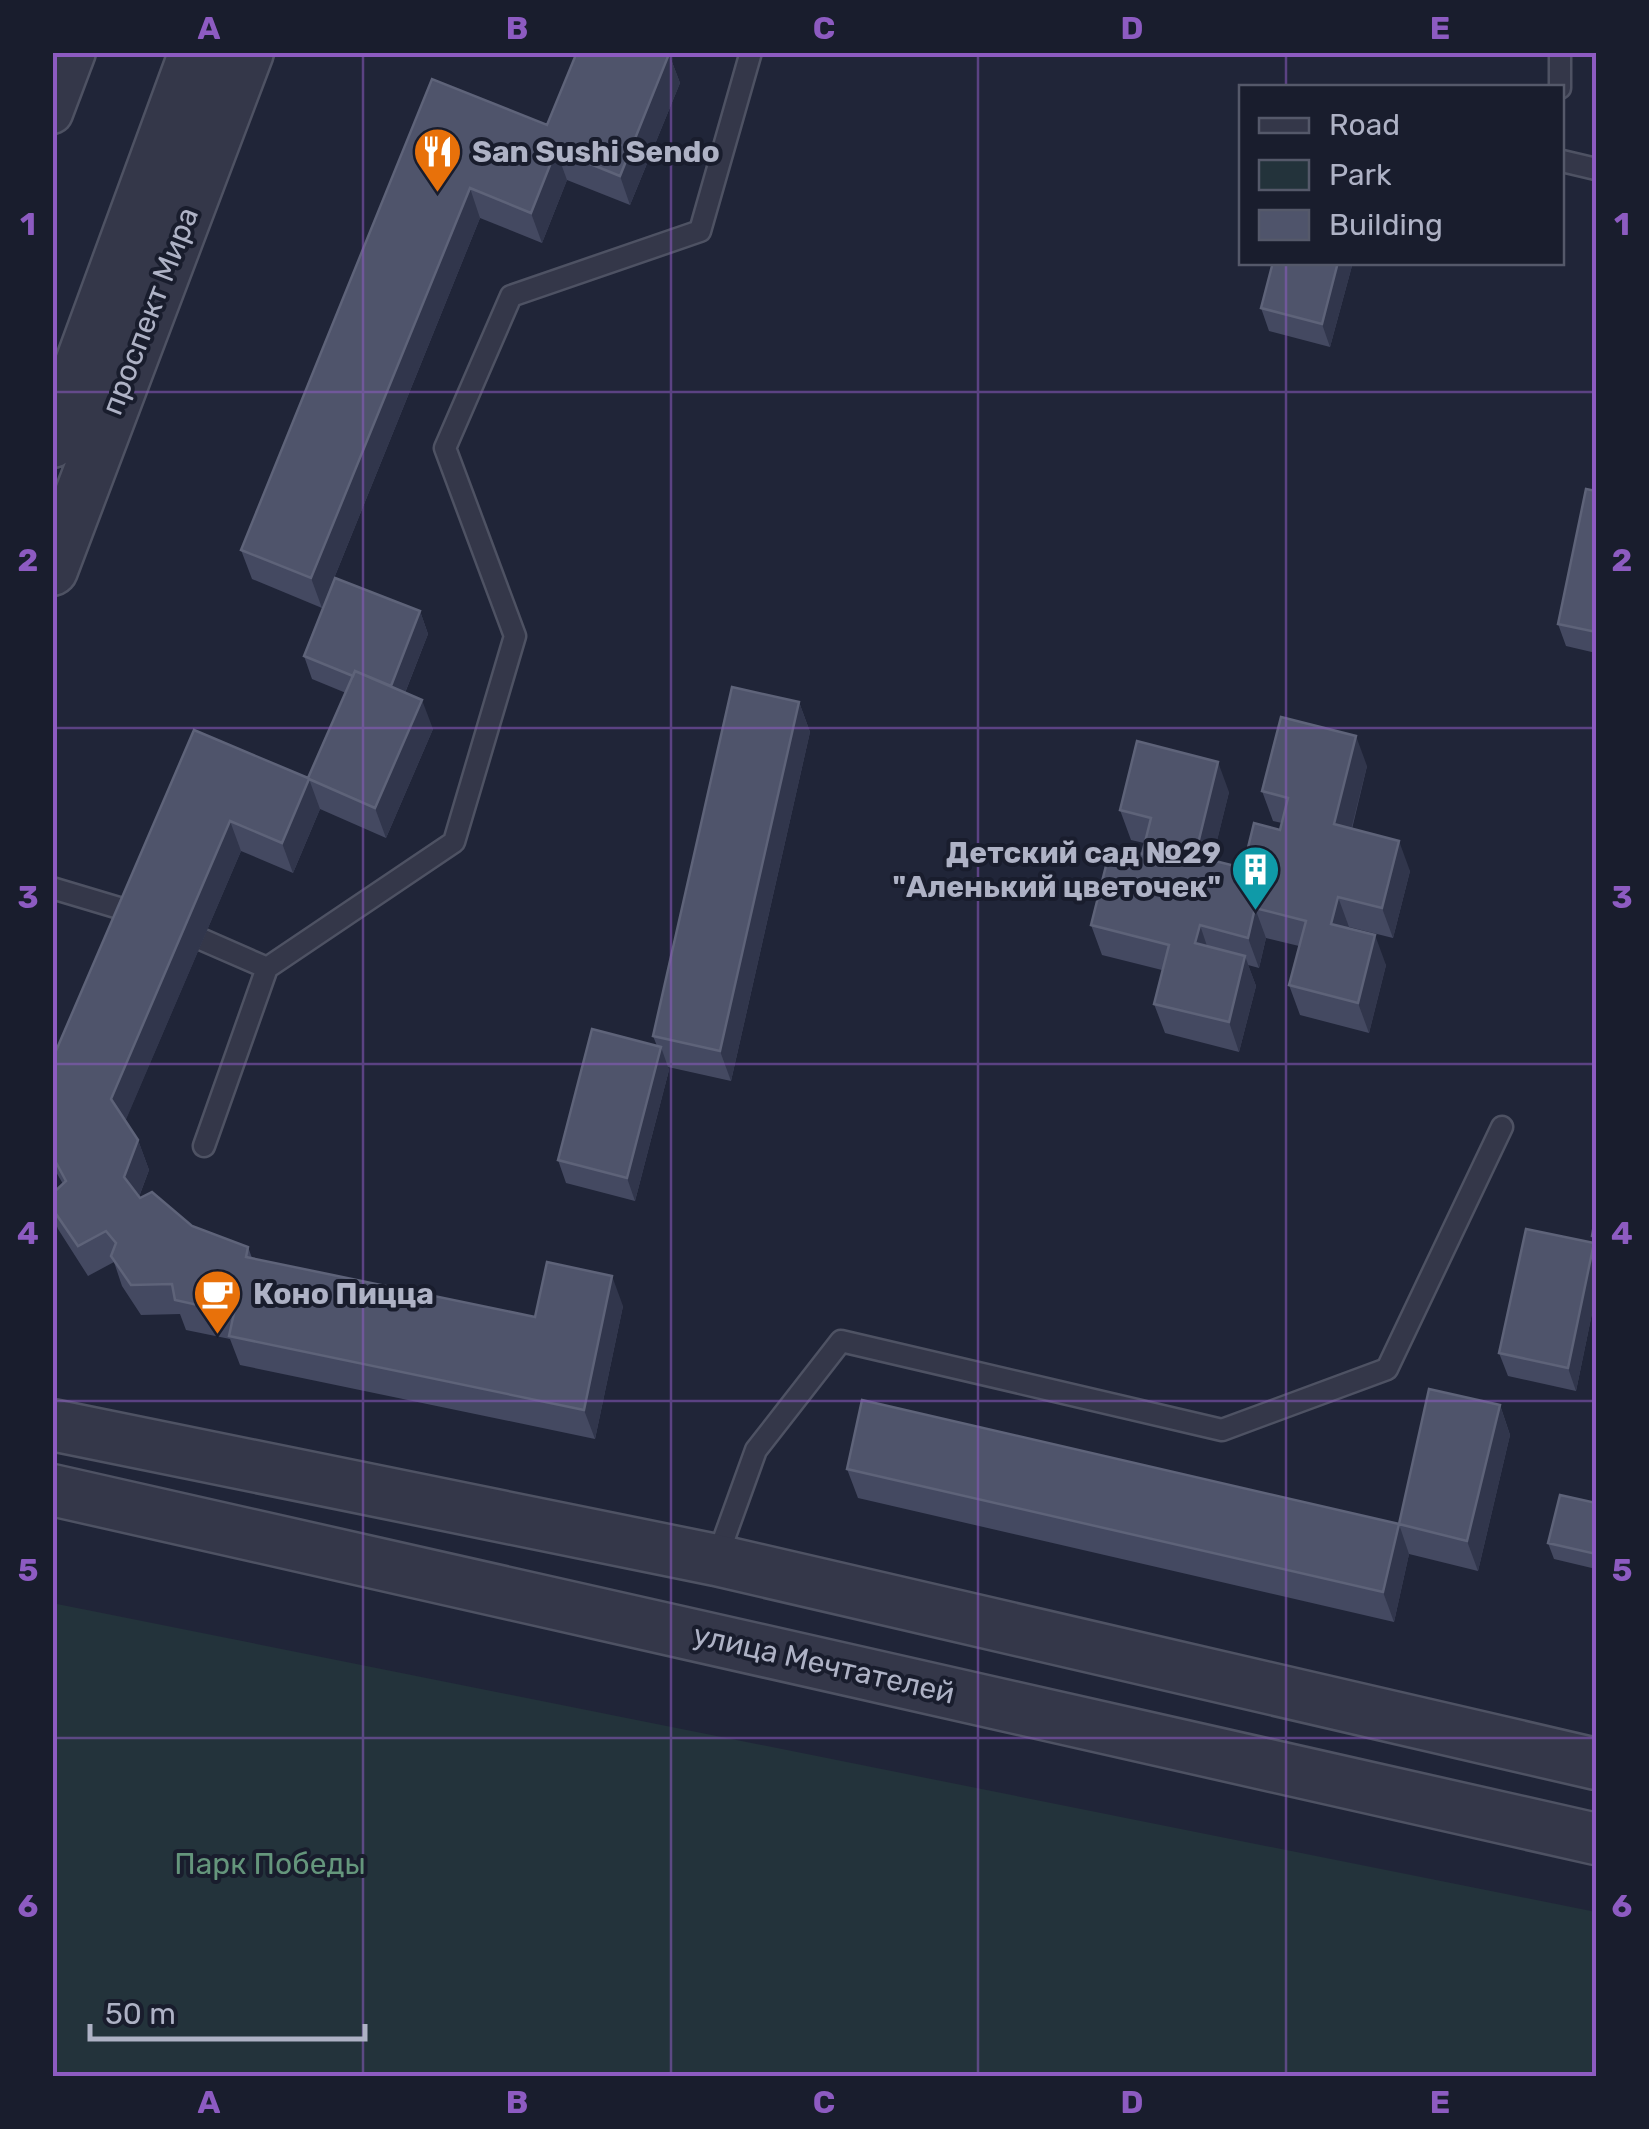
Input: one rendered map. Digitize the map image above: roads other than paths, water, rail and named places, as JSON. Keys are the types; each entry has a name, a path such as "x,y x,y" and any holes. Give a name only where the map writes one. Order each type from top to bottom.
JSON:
{"street":[{"path":"52,113 75,52"},
{"name":"проспект Мира","path":"52,442 195,52"},
{"name":"проспект Мира","path":"52,570 248,52"},
{"path":"52,1426 716,1560 1596,1764"},
{"name":"улица Мечтателей","path":"52,1490 1596,1839"}],"lane":[{"path":"204,1146 267,968 454,842 515,636 445,448 511,296 700,231 751,52"},
{"path":"1560,52 1560,85"},
{"path":"1564,161 1596,169"},
{"path":"52,888 139,914"},
{"path":"203,940 267,968"},
{"path":"716,1560 756,1450 841,1341 1222,1430 1387,1369 1502,1126"}],"place":[{"name":"San Sushi Sendo","path":"437,194"},
{"name":"Детский сад №29 \"Аленький цветочек\"","path":"1256,912"},
{"name":"Коно Пицца","path":"218,1336"}],"park label":[{"name":"Парк Победы","path":"270,1864"}]}
